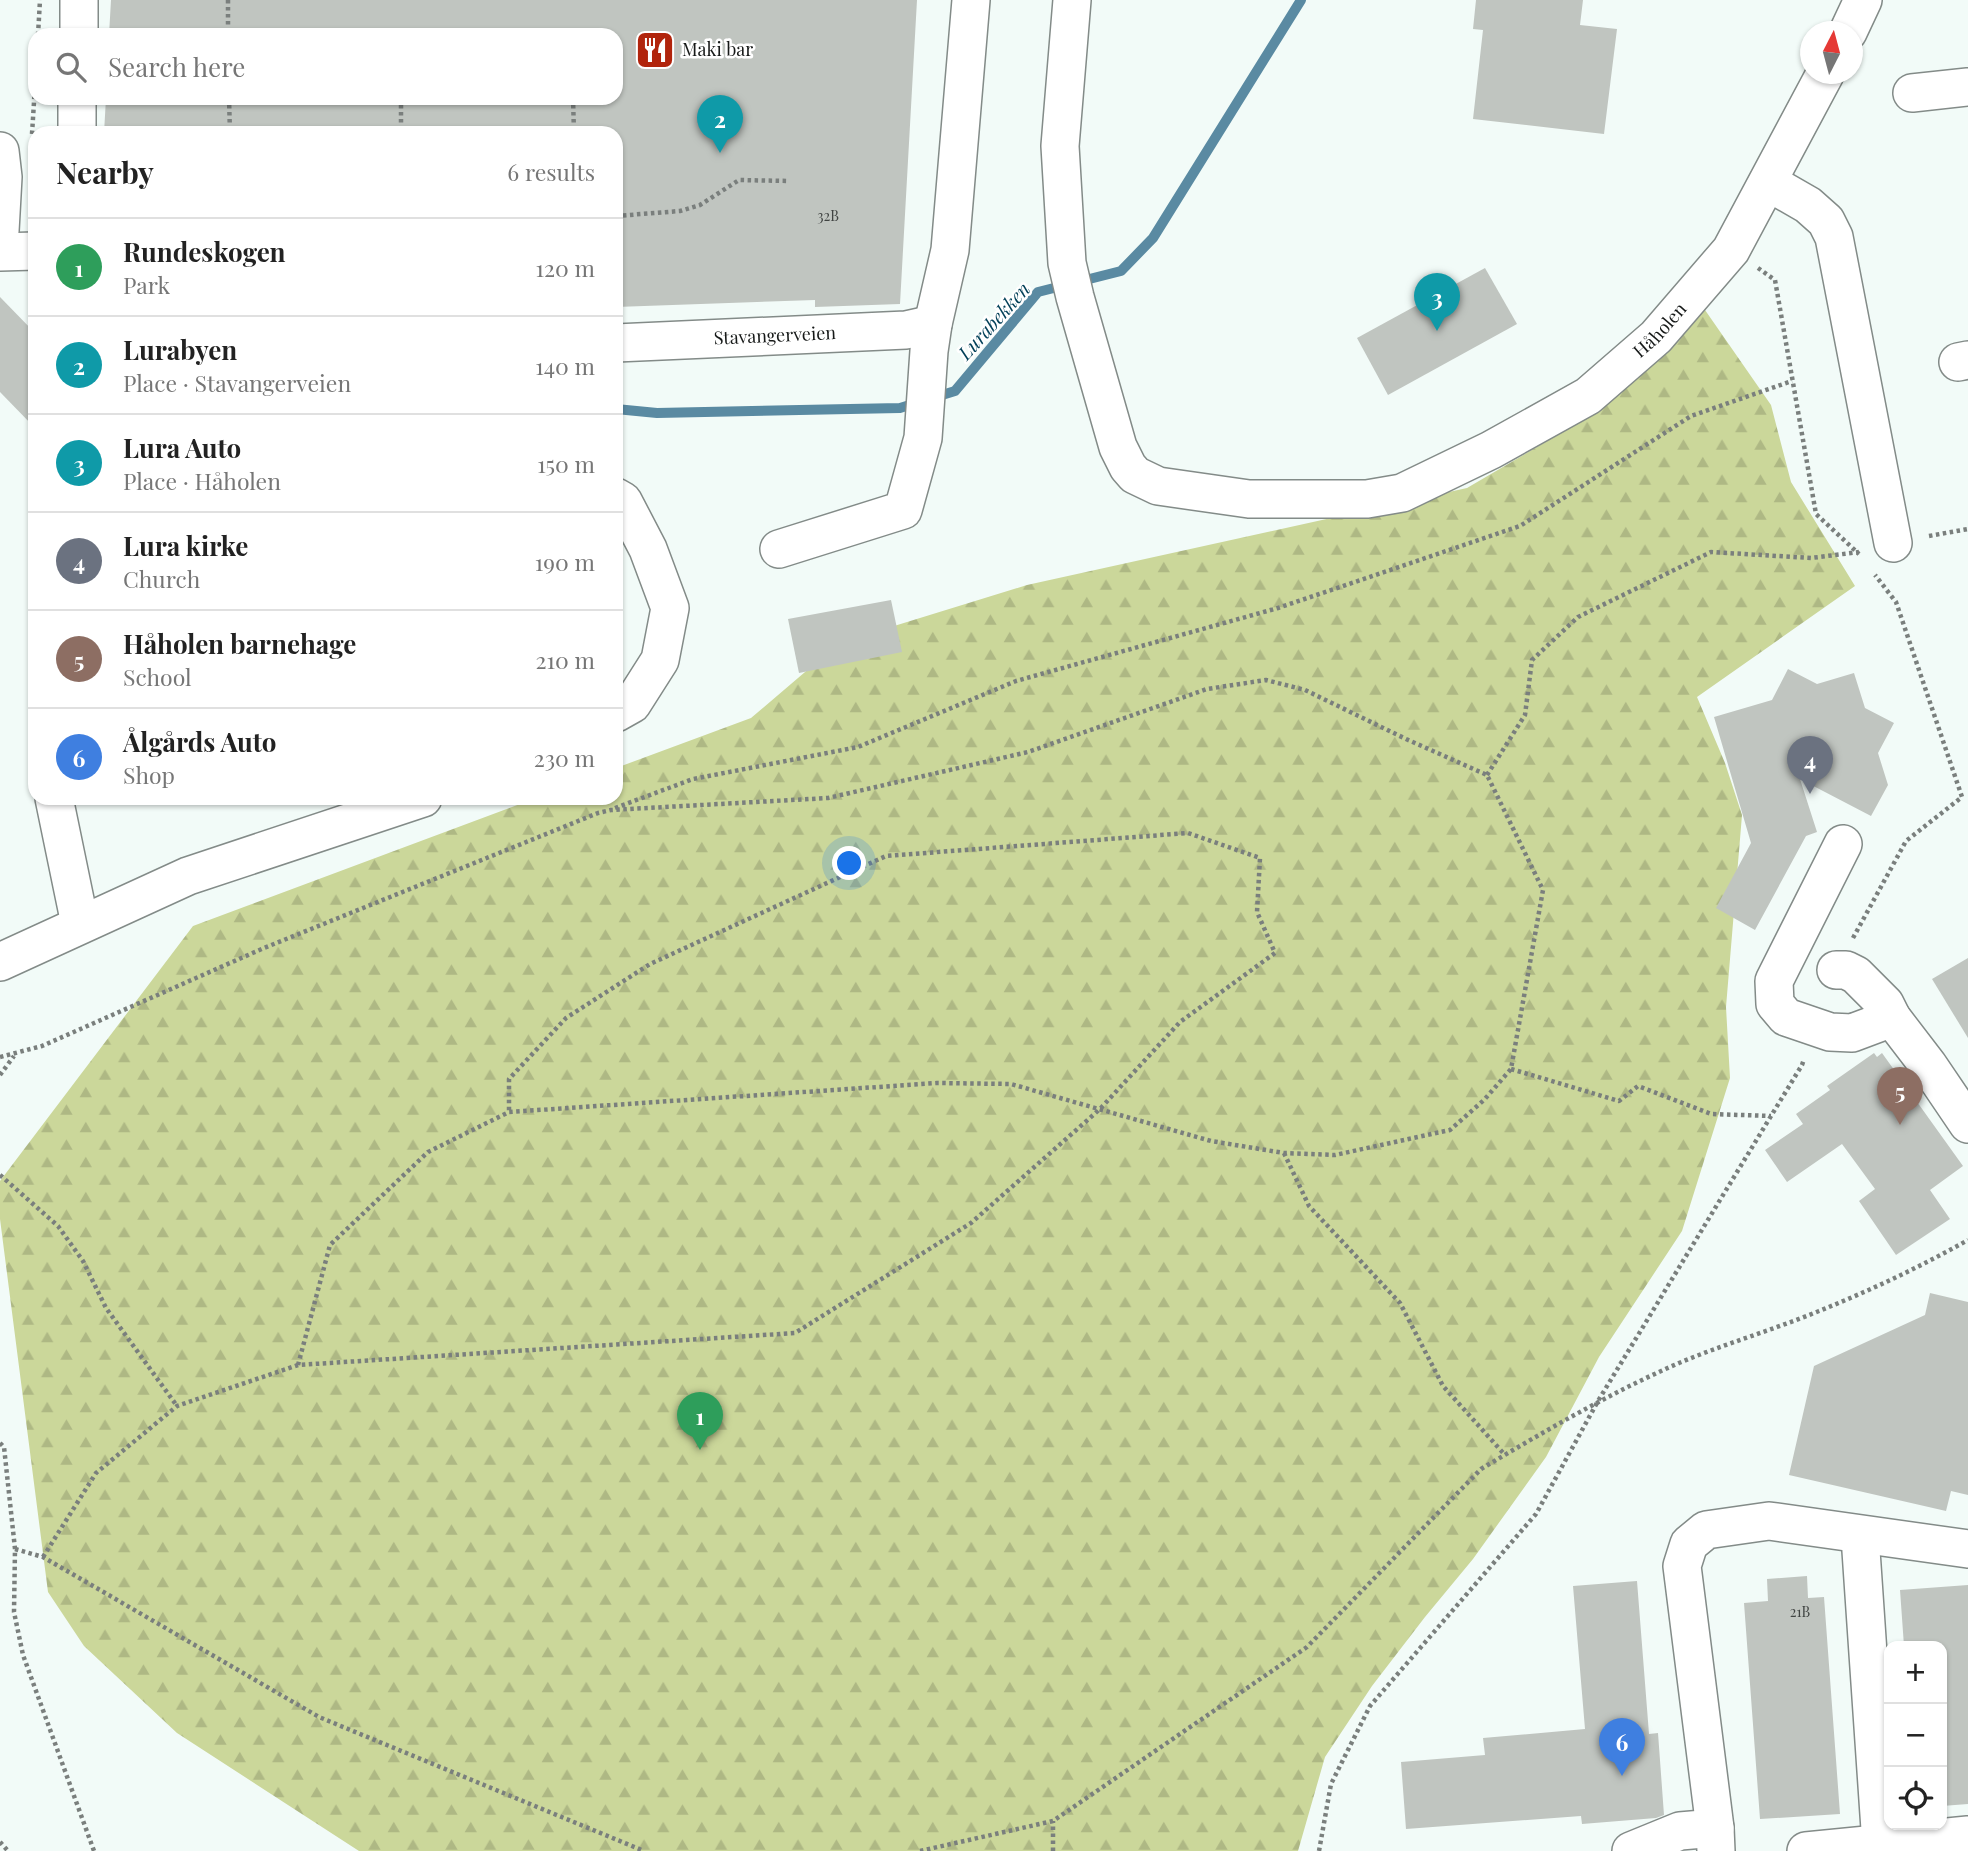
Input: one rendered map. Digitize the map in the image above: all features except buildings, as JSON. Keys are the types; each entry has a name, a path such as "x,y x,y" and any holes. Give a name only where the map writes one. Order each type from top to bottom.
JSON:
{"street":[{"path":"79,0 79,28"},
{"path":"779,550 903,510 923,438 931,338 950,250 971,0"},
{"name":"Håholen","path":"1072,0 1060,146 1070,280 1118,447 1135,475 1158,486 1249,499 1367,499 1402,493 1491,450 1588,396 1656,337 1731,250 1820,84"},
{"path":"1912,93 1968,88"},
{"path":"77,126 78,105"},
{"path":"0,151 3,177 0,231"},
{"path":"1768,181 1808,205 1826,222 1834,237 1879,552"},
{"path":"0,251 28,251"},
{"name":"Stavangerveien","path":"623,343 906,330 931,338"},
{"path":"623,501 648,549 670,608 660,660 632,704 623,709"},
{"path":"55,805 80,924"},
{"path":"0,962 188,876 402,805"},
{"path":"1843,844 1774,981 1774,1004 1786,1017 1830,1032 1852,1033 1892,1018"},
{"path":"1836,970 1846,970 1856,975 1885,1004 1892,1018 1968,1124"},
{"path":"1631,1851 1680,1830 1716,1839 1682,1566 1689,1544 1706,1530 1769,1521 1968,1549"},
{"path":"1860,1535 1881,1844"},
{"path":"1806,1851 1968,1835"}],"path":[{"path":"38,28 40,0"},
{"path":"228,0 228,28"},
{"path":"229,105 230,126"},
{"path":"401,105 401,126"},
{"path":"573,105 574,126"},
{"path":"623,215 681,211 700,205 739,180 789,181"},
{"path":"1731,250 1775,280 1816,514 1858,553 1879,552"},
{"path":"0,1058 53,1041 264,948 693,779 858,747 1016,681 1278,608 1520,526 1691,416 1793,381"},
{"path":"1487,775 1525,715 1532,660 1578,617 1711,551 1811,558 1879,552 1968,529"},
{"path":"1873,572 1896,602 1962,797"},
{"path":"298,1365 330,1245 428,1152 509,1112 937,1083 1011,1084 1211,1141 1284,1153 1335,1155 1450,1130 1484,1100 1511,1069 1543,890 1487,775 1305,690 1266,680 1207,689 1028,752 828,798 611,810"},
{"path":"1836,970 1906,841 1968,794"},
{"path":"43,1557 96,1474 177,1406 298,1365 795,1333 971,1223 1100,1109 1180,1022 1275,953 1257,912 1260,858 1188,833 886,856 650,964 566,1018 509,1079 509,1112"},
{"path":"1319,1851 1331,1784 1370,1706 1536,1514 1598,1401 1802,1065 1813,1027"},
{"path":"0,1075 14,1055"},
{"path":"1511,1069 1619,1101 1638,1086 1711,1114 1771,1116"},
{"path":"1284,1153 1309,1206 1400,1303 1443,1386 1505,1455"},
{"path":"0,1175 58,1226 83,1262 106,1308 177,1406"},
{"path":"920,1851 1054,1821 1307,1647 1481,1469 1505,1455 1598,1401 1680,1363 1820,1311 1936,1258 1968,1240"},
{"path":"0,1443 4,1447 15,1549 14,1612 23,1655 94,1851"},
{"path":"15,1549 43,1557 319,1717 644,1851"},
{"path":"1053,1851 1054,1821"},
{"path":"0,1842 8,1851"}],"green space":[{"path":"1705,310 1771,405 1791,482 1855,586 1697,697 1725,763 1742,815 1726,1007 1730,1078 1682,1231 1599,1357 1546,1457 1473,1559 1372,1686 1325,1757 1298,1851 359,1851 177,1733 84,1646 48,1592 0,1219 0,1181 193,926 517,805 623,805 623,765 751,718 839,643 1027,585 1467,488 1595,413"}],"waterway":[{"name":"Lurabekken","path":"623,410 657,413 900,408 955,391 1038,292 1121,271 1153,238 1301,0"}],"place":[{"name":"Maki bar","path":"655,50"},
{"name":"Lurabyen","path":"720,153"},
{"name":"Lura Auto","path":"1437,331"},
{"name":"Lura kirke","path":"1810,794"},
{"name":"Håholen barnehage","path":"1900,1125"},
{"name":"Rundeskogen","path":"700,1450"},
{"name":"Ålgårds Auto","path":"1622,1776"}]}
